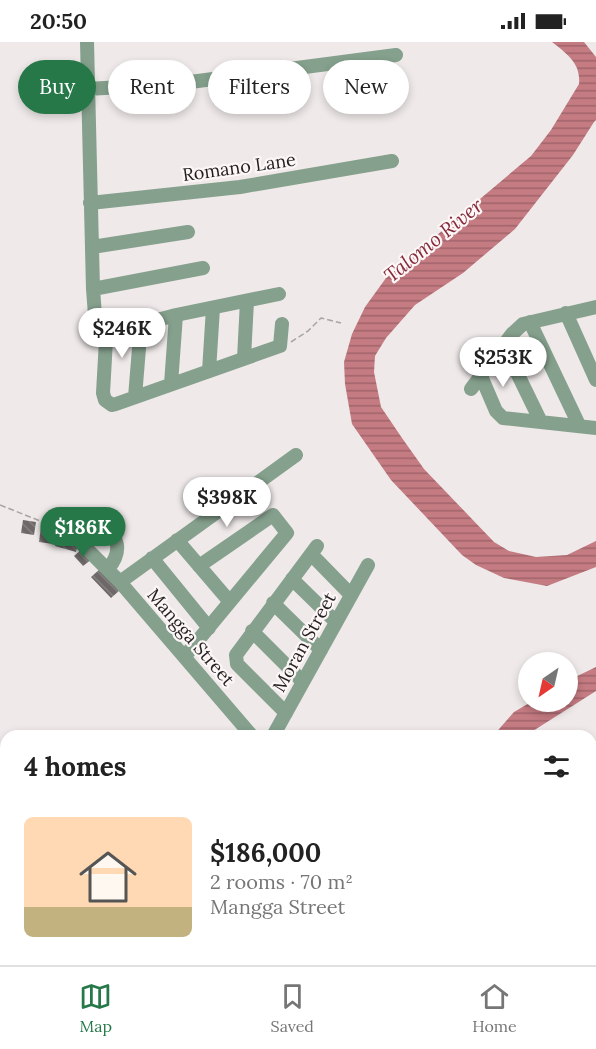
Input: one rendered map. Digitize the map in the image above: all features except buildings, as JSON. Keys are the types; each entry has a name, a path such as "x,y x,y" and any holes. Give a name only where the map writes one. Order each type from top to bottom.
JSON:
{"street":[{"path":"87,42 87,60"},
{"path":"96,88 175,84 396,55"},
{"path":"88,114 95,315 107,346 103,393 105,400 112,405 135,398 280,346 282,324"},
{"name":"Romano Lane","path":"90,202 240,187 392,161"},
{"path":"92,247 188,232"},
{"path":"93,289 203,268"},
{"path":"104,334 176,315 279,294"},
{"path":"244,358 247,301"},
{"path":"471,389 518,328 530,322 596,307"},
{"path":"209,371 213,308"},
{"path":"566,313 596,380"},
{"path":"171,384 176,315"},
{"path":"530,322 579,426"},
{"path":"135,398 141,324"},
{"path":"504,346 541,422"},
{"path":"481,376 500,417 596,428"},
{"path":"120,582 296,455"},
{"path":"99,514 113,535 118,551 117,557 108,569"},
{"path":"185,656 287,533 273,515 199,566"},
{"name":"Mangga Street","path":"76,538 120,582 247,730"},
{"path":"177,540 230,602"},
{"path":"286,713 237,664 236,655 314,550 351,595"},
{"path":"152,558 209,628"},
{"name":"Moran Street","path":"276,730 368,565"},
{"path":"292,579 336,622"},
{"path":"273,603 321,650"},
{"path":"252,631 303,682"}],"path":[{"path":"280,346 301,336 321,318 341,323"},
{"path":"0,505 61,528 76,538"}],"water":[{"name":"Talomo River","path":"552,42 584,42 596,57 596,120 573,155 515,229 463,273 415,305 386,338 375,356 374,372 381,407 402,438 424,469 494,542 509,551 536,557 567,555 596,541 596,567 547,586 504,578 476,565 462,555 391,480 352,424 345,384 344,362 352,334 365,307 386,278 531,156 551,130 579,84 578,70 575,65 568,55"},
{"path":"596,667 596,691 578,702 578,676"},
{"path":"518,710 518,712 563,712 534,730 498,730"}]}
